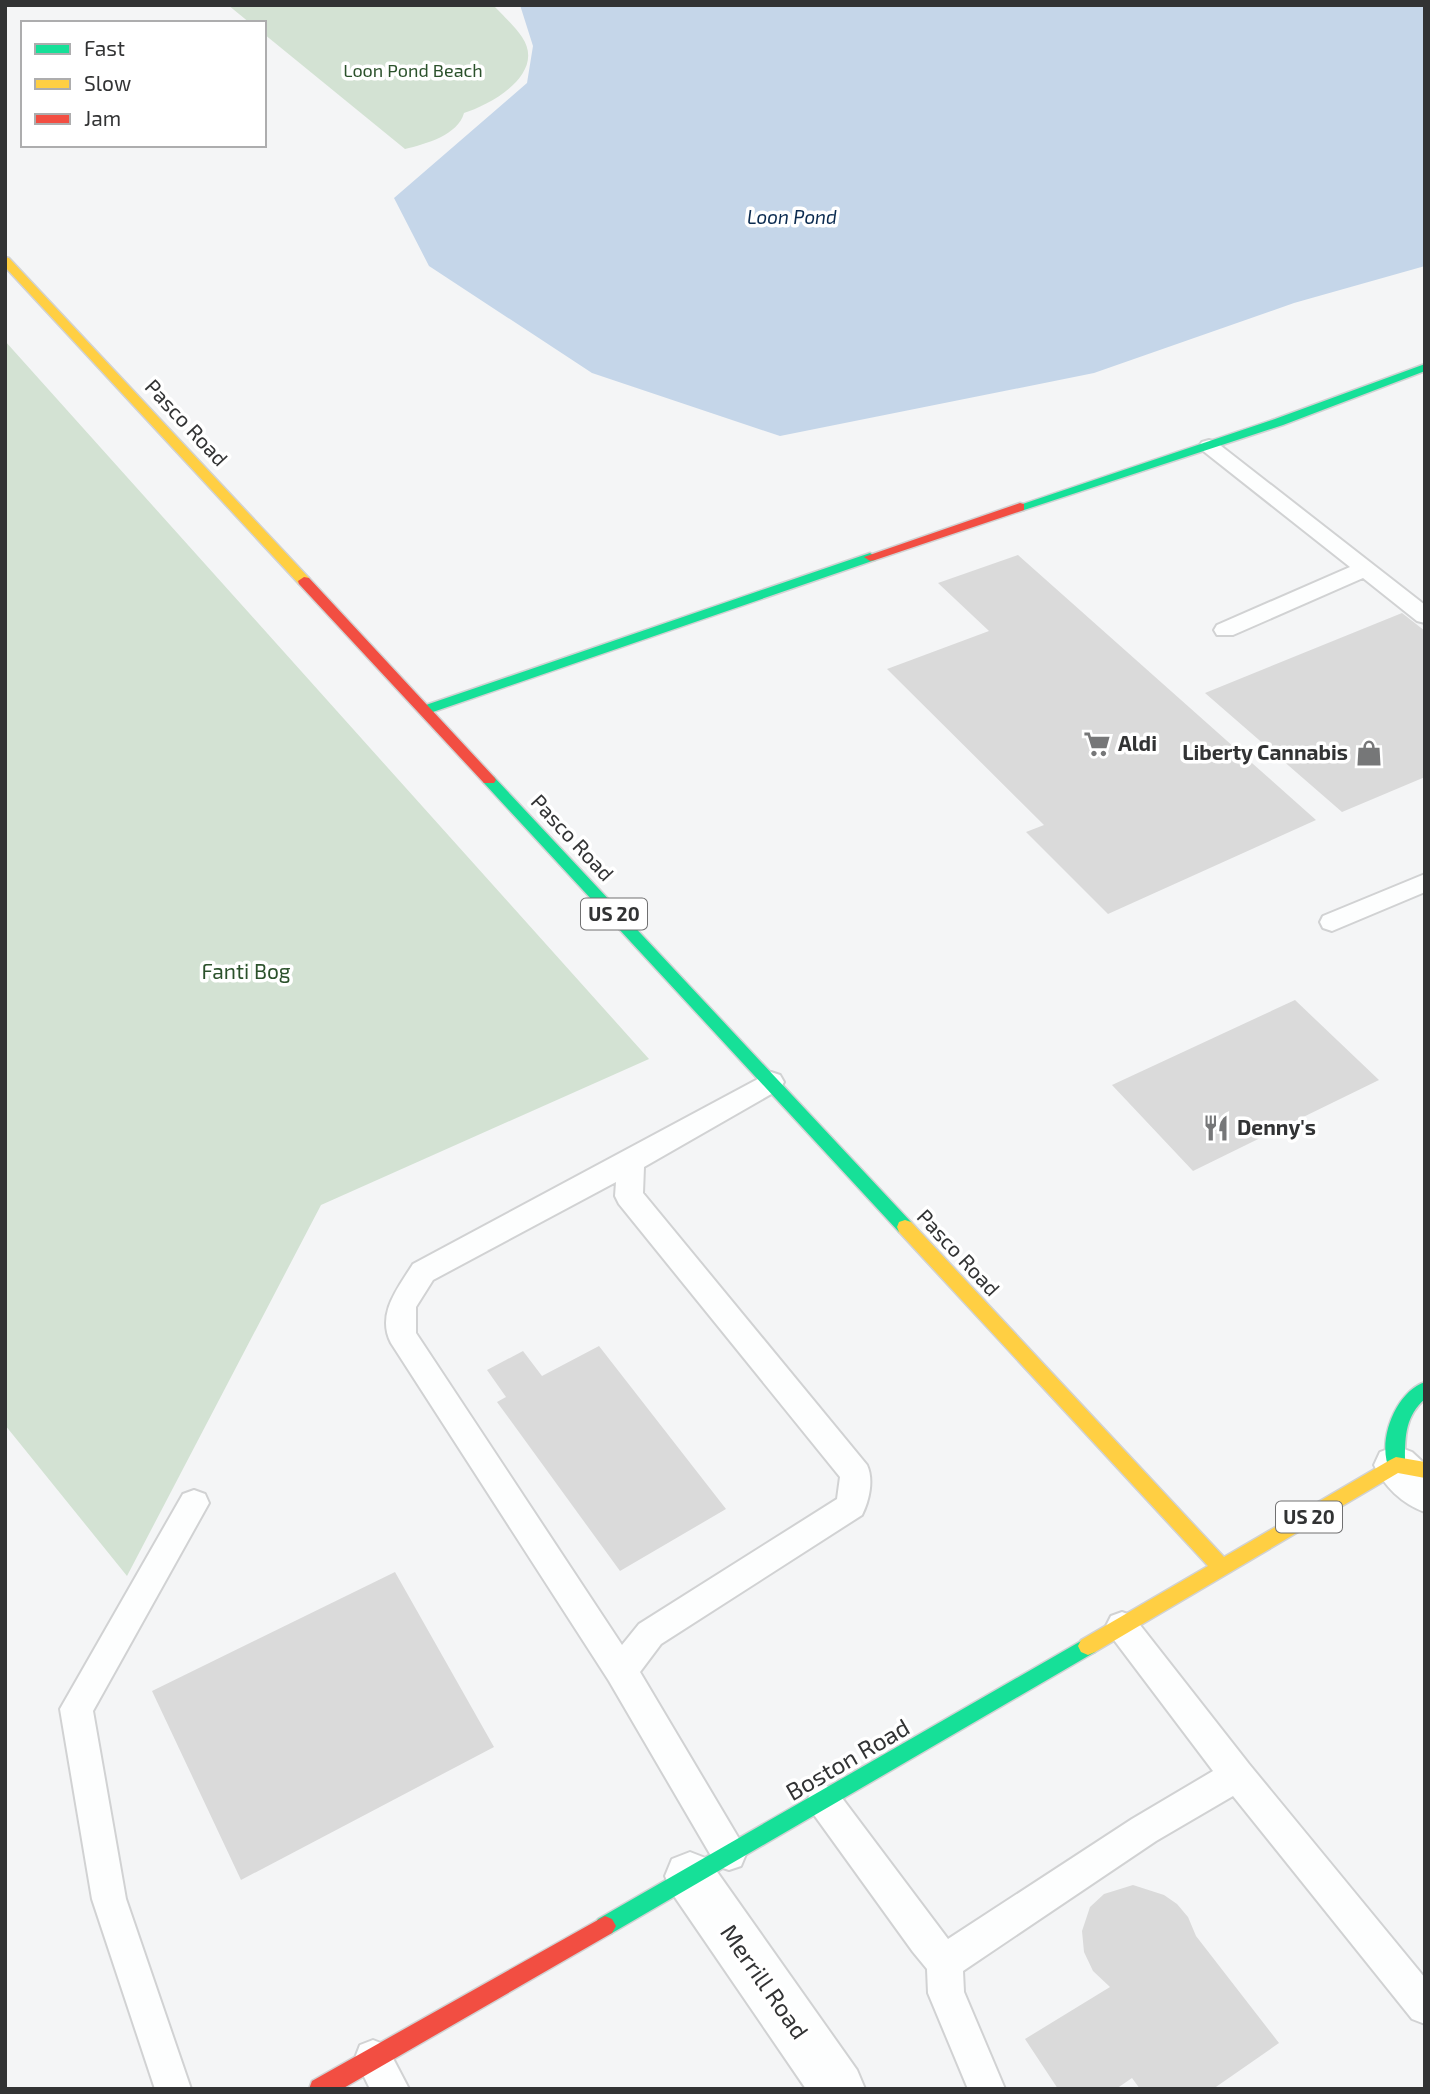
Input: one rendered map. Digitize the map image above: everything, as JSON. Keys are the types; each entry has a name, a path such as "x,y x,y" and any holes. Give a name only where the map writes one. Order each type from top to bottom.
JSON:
{"main road":[{"name":"Pasco Road","path":"5,260 1222,1568"},
{"path":"425,710 713,609 1419,374"},
{"name":"Boston Road","path":"320,2089 824,1801 1222,1568 1415,1476 1396,1424 1403,1406 1425,1389"}],"street":[{"name":"Merrill Road","path":"709,1865 838,2089"}],"lane":[{"path":"1209,446 1425,616"},
{"path":"1225,630 1364,569"},
{"path":"1332,922 1425,882"},
{"path":"709,1865 621,1671 401,1335 402,1305 423,1272 630,1162 771,1082"},
{"path":"621,1671 650,1634 851,1506 856,1474 629,1196 630,1162"},
{"path":"173,2089 109,1899 76,1709 194,1503"},
{"path":"1122,1626 1237,1775 1425,2006"},
{"path":"945,1962 1144,1830 1237,1775"},
{"path":"824,1801 925,1940 945,1962 946,1993 986,2089"},
{"path":"373,2058 391,2089"}],"green space":[{"name":"Loon Pond Beach","path":"228,5 493,5 522,37 528,51 527,63 512,86 488,103 464,113 461,121 448,133 405,149 266,36 266,21 248,21"},
{"name":"Fanti Bog","path":"5,341 649,1059 321,1205 127,1576 5,1425"}],"water":[{"name":"Loon Pond","path":"520,5 1425,5 1425,266 1294,303 1094,373 780,436 592,373 429,266 394,198 527,83 533,46"}],"building":[{"name":"Aldi","path":"1018,555 1316,820 1108,914 1026,832 1044,825 887,669 989,631 938,583"},
{"path":"1402,613 1425,631 1425,777 1342,812 1205,693"},
{"name":"Denny's","path":"1295,1000 1379,1080 1193,1171 1112,1085"},
{"path":"599,1346 726,1509 620,1571 497,1402 506,1397 487,1370 523,1351 542,1376"},
{"path":"395,1572 494,1747 241,1880 152,1691"},
{"path":"1133,1885 1164,1895 1177,1904 1188,1917 1196,1936 1279,2043 1213,2089 1140,2089 1132,2078 1116,2089 1058,2089 1025,2039 1110,1987 1093,1971 1084,1952 1082,1931 1090,1907 1104,1894"}],"traffic: fast":[{"path":"1020,507 1279,422 1425,367"},
{"path":"425,710 870,557"},
{"path":"489,780 905,1227"},
{"path":"1396,1465 1397,1431 1402,1413 1425,1389"},
{"path":"605,1926 1088,1646"}],"traffic: slow":[{"path":"5,260 304,581"},
{"path":"905,1227 1222,1568"},
{"path":"1088,1646 1396,1465 1425,1470"}],"traffic: jam":[{"path":"870,557 1020,507"},
{"path":"304,581 489,780"},
{"path":"320,2089 605,1926"}],"place":[{"name":"Aldi","path":"1097,744"},
{"name":"Liberty Cannabis","path":"1369,753"},
{"name":"Denny's","path":"1216,1128"}]}
